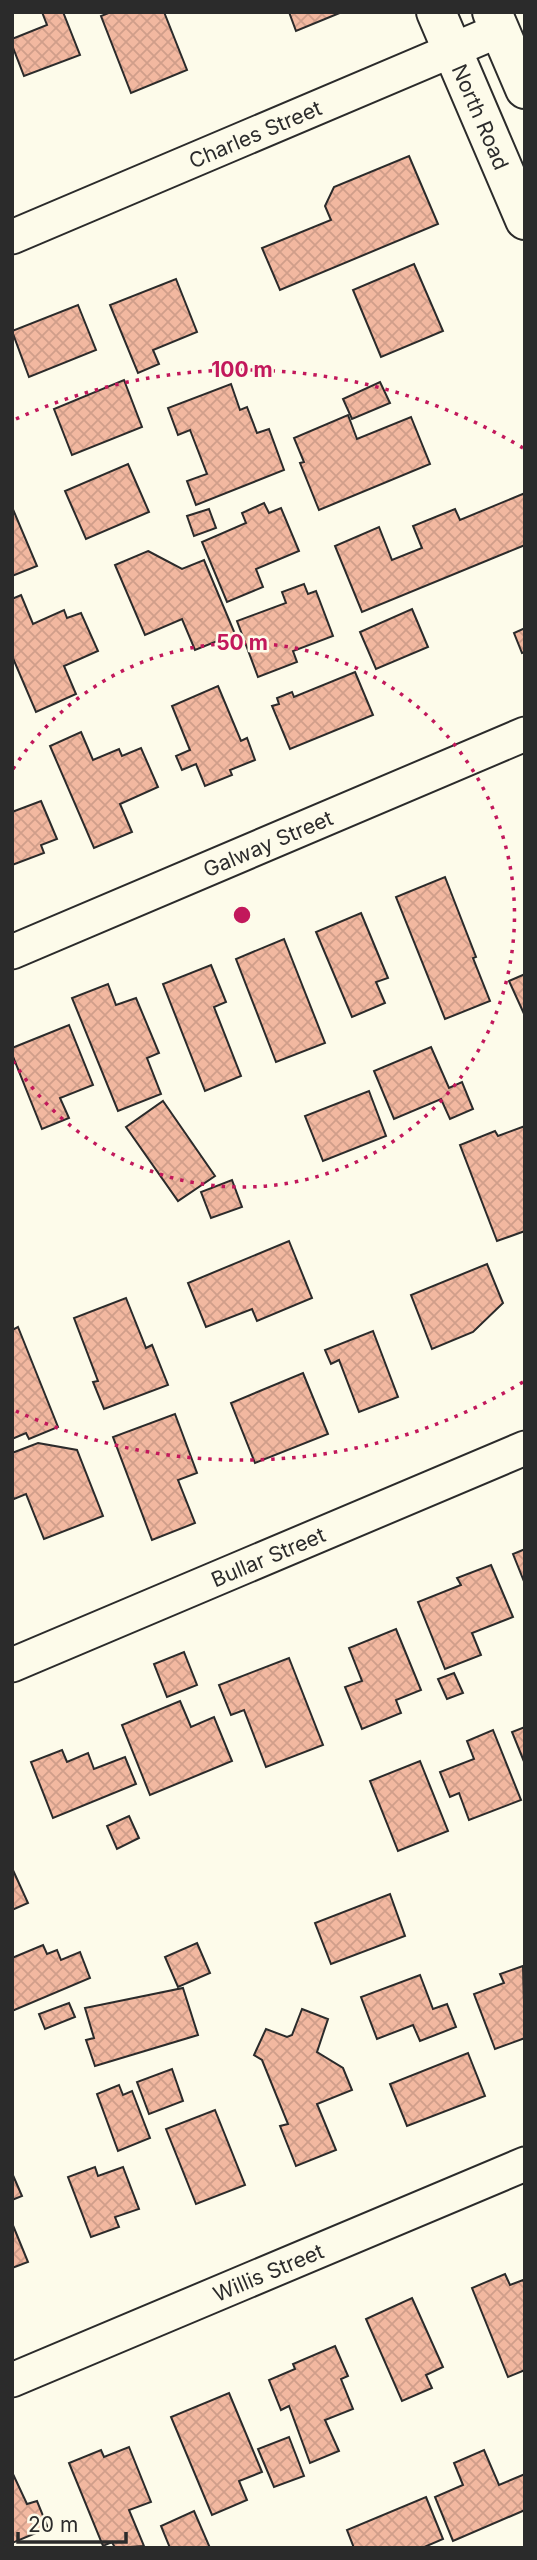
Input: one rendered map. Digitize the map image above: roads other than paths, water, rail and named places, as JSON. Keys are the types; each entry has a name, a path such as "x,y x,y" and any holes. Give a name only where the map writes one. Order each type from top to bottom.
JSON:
{"main road":[{"name":"North Road","path":"436,12 525,220"},
{"path":"496,21 525,89"}],"street":[{"name":"Charles Street","path":"12,237 453,51 496,21"},
{"name":"Galway Street","path":"12,951 525,734"},
{"name":"Bullar Street","path":"12,1665 525,1448"},
{"name":"Willis Street","path":"12,2379 525,2164"}]}
